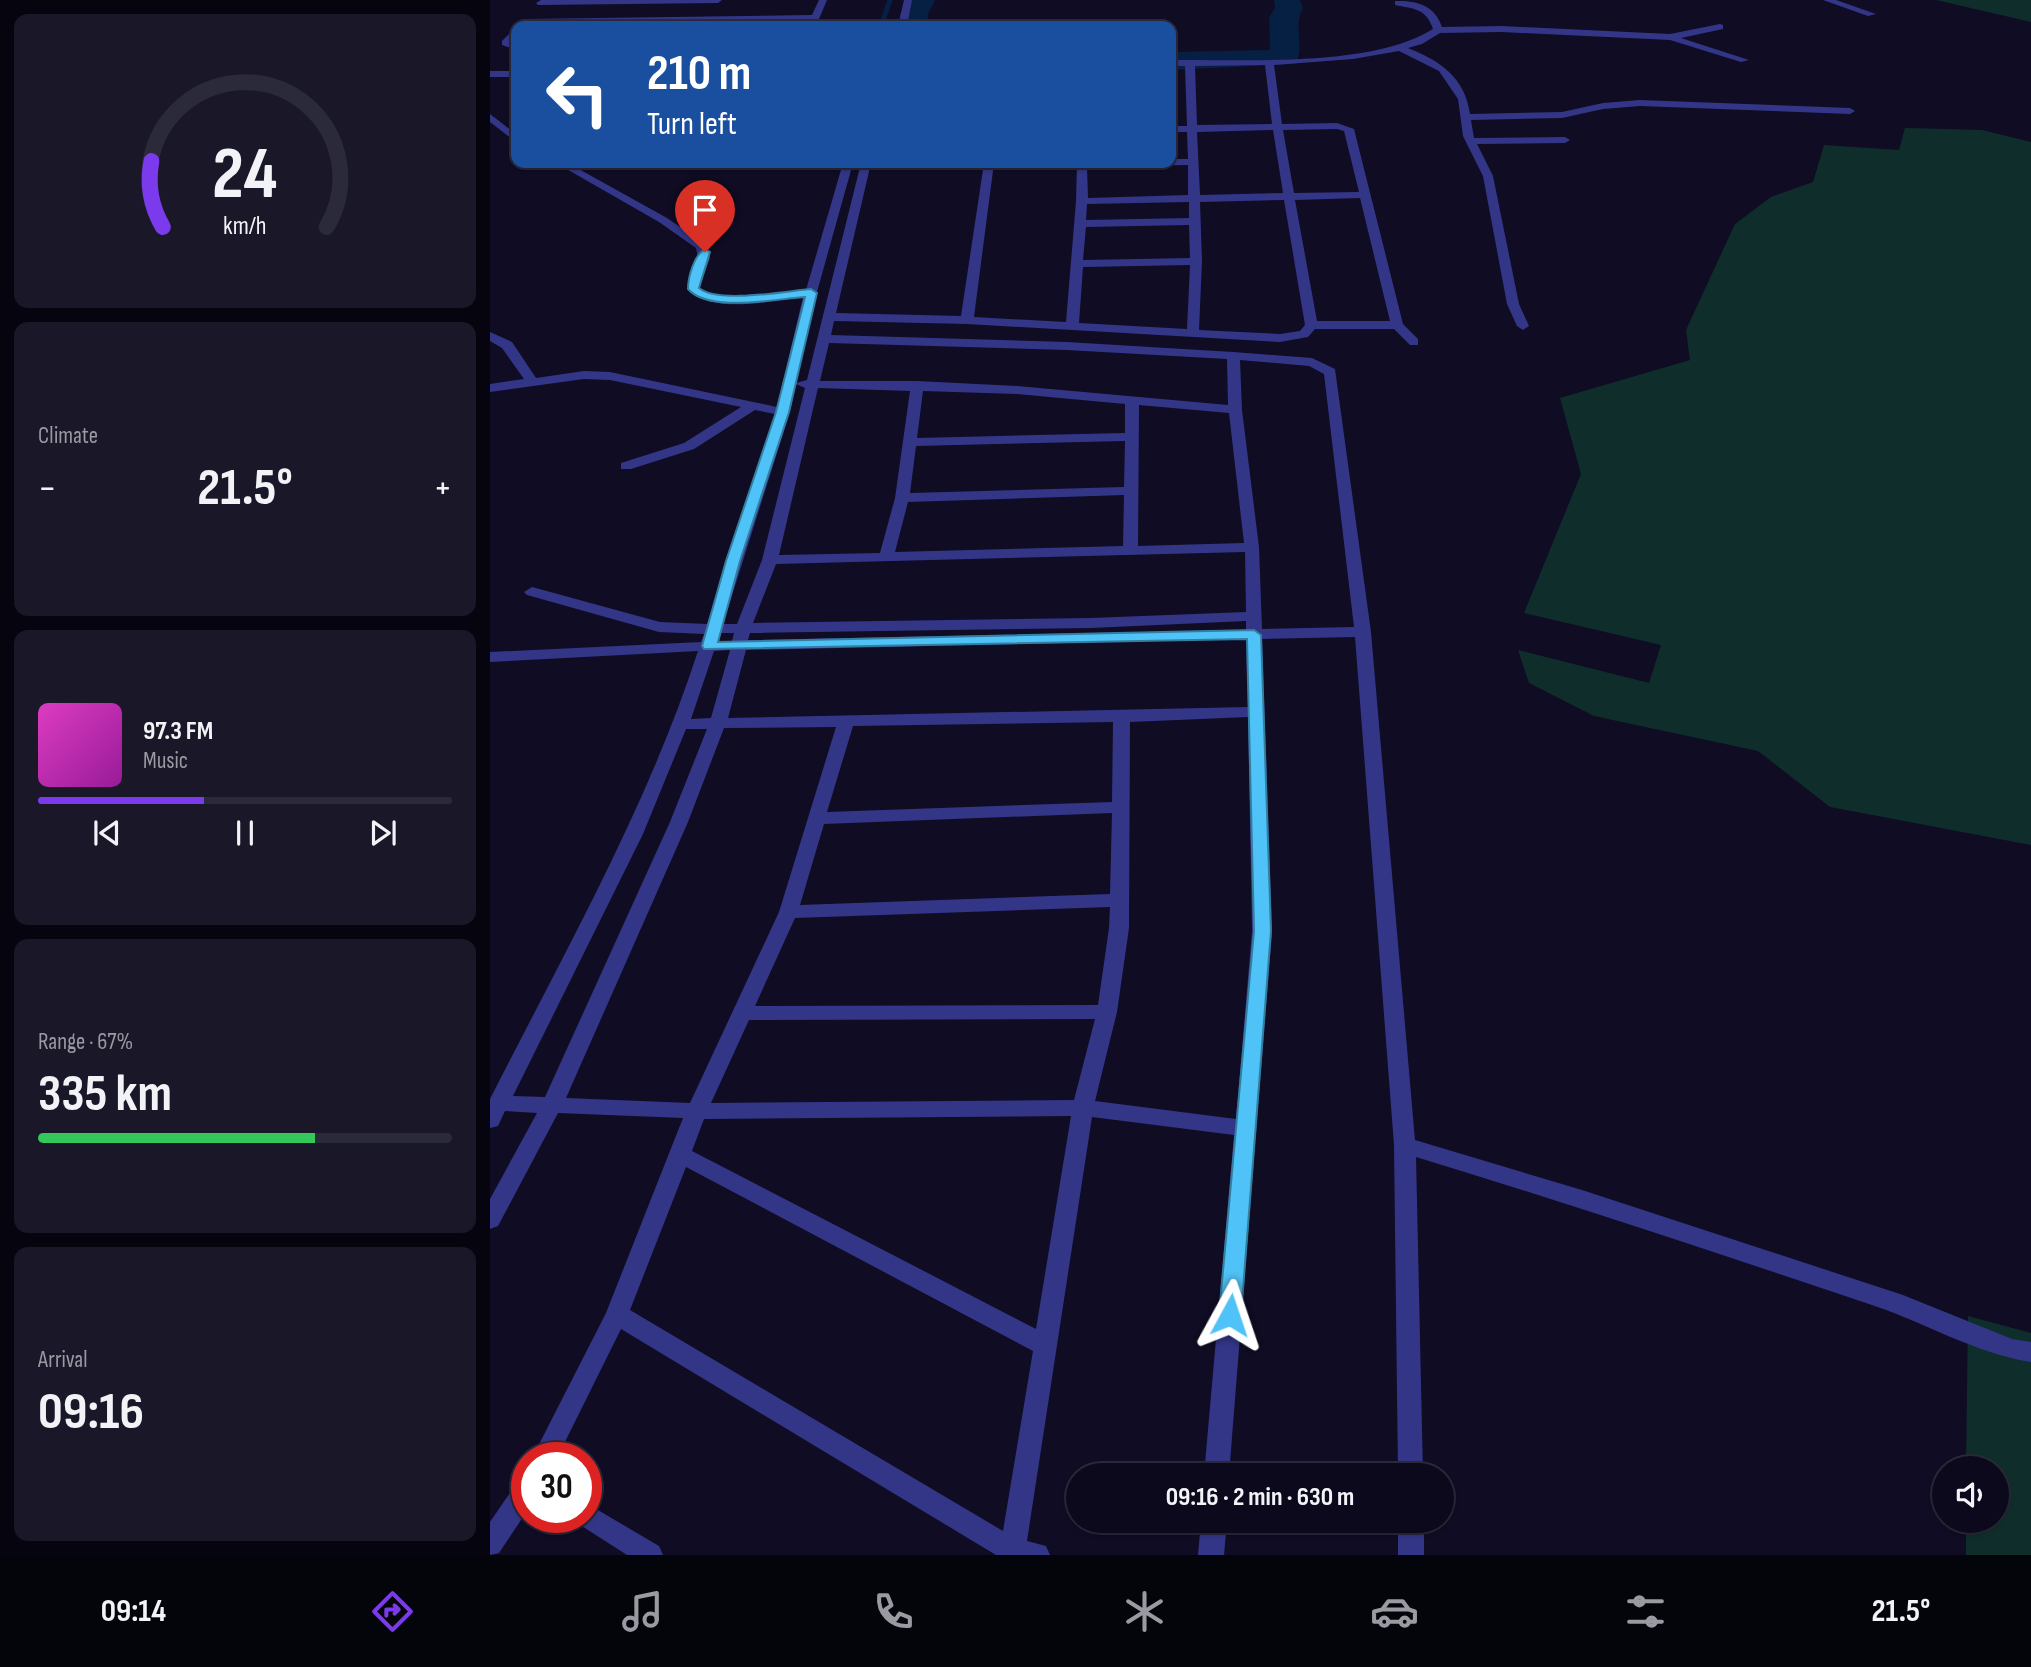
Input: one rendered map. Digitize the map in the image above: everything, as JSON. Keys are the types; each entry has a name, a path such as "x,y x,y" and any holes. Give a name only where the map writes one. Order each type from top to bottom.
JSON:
{"street":[{"path":"524,21 542,1 718,0"},
{"path":"813,21 823,0"},
{"path":"903,21 908,0"},
{"path":"1827,0 1871,14"},
{"path":"1398,4 1429,9 1434,13 1438,30"},
{"path":"1176,64 1190,67 1269,65 1325,60 1399,48 1426,40 1438,30 1502,29 1670,37 1720,27"},
{"path":"1670,37 1744,60"},
{"path":"1399,48 1443,69 1463,99 1471,141 1488,176 1513,304 1523,326"},
{"path":"827,317 967,320 1298,337 1304,334 1311,325 1291,197 1276,127 1269,65"},
{"path":"1190,67 1196,261 1193,332"},
{"path":"490,74 511,74"},
{"path":"1465,117 1562,115 1603,106 1640,103 1850,111"},
{"path":"490,117 511,135"},
{"path":"1176,129 1337,126 1349,129 1397,326 1414,342"},
{"path":"1471,141 1565,139"},
{"path":"1176,162 1191,162"},
{"path":"570,168 646,208 701,246 705,258 693,289 700,295 726,299 811,293"},
{"path":"494,1112 634,834 681,724 709,646 733,561 783,412 787,384 847,168"},
{"path":"490,1220 552,1105 679,822 718,723 744,627 770,560 865,168"},
{"path":"967,320 988,168"},
{"path":"1072,326 1083,201 1082,168"},
{"path":"1083,201 1365,195"},
{"path":"1079,224 1194,221"},
{"path":"1077,264 1196,261"},
{"path":"1311,325 1397,326"},
{"path":"490,336 507,345 532,382"},
{"path":"822,339 1067,346 1233,356 1312,362 1326,368 1332,376 1363,632 1405,1145 1410,1463"},
{"path":"1218,1463 1262,931 1252,547 1235,410 1233,356"},
{"path":"490,388 584,375 610,376 783,412"},
{"path":"787,384 916,385 1017,390 1235,410"},
{"path":"886,557 902,498 916,385"},
{"path":"1130,550 1128,491 1132,402"},
{"path":"626,466 689,446 721,428 751,406"},
{"path":"910,442 1129,437"},
{"path":"902,498 1128,491"},
{"path":"770,560 1252,547"},
{"path":"532,592 659,627 1091,623 1254,625 1363,632"},
{"path":"490,657 1254,625"},
{"path":"681,724 1122,717 1255,712"},
{"path":"617,1314 1021,1554 1045,1346 1083,1108 1107,1012 1119,928 1122,717"},
{"path":"552,1442 617,1314 697,1111 788,912 846,720"},
{"path":"816,818 1119,807"},
{"path":"788,912 1119,900"},
{"path":"742,1013 1107,1012"},
{"path":"494,1112 552,1105 697,1111 1083,1108 1245,1128"},
{"path":"1405,1145 1621,1212 1903,1305 2010,1349 2031,1352"},
{"path":"680,1154 1045,1346"},
{"path":"490,1544 511,1513"},
{"path":"602,1525 650,1555"},
{"path":"1211,1555 1213,1533"},
{"path":"1411,1533 1411,1555"}],"green space":[{"path":"1936,0 2031,0 2031,22"},
{"path":"1905,128 1982,130 2031,142 2031,845 1830,807 1758,751 1594,716 1529,683 1518,650 1649,683 1661,645 1524,613 1581,474 1560,398 1690,360 1686,330 1735,224 1771,197 1813,182 1824,145 1899,150"},
{"path":"1968,1316 2031,1333 2031,1555 1966,1555 1966,1533 2009,1533 2009,1456 1966,1456"}],"waterway":[{"path":"883,21 890,0"},
{"path":"913,21 914,14 922,0"},
{"path":"1176,61 1285,58 1283,18 1289,8 1287,0"}],"route":[{"path":"705,252 693,289 700,295 726,299 811,293 787,384 783,412 733,561 709,646 1254,635 1262,931 1230,1315"}]}
